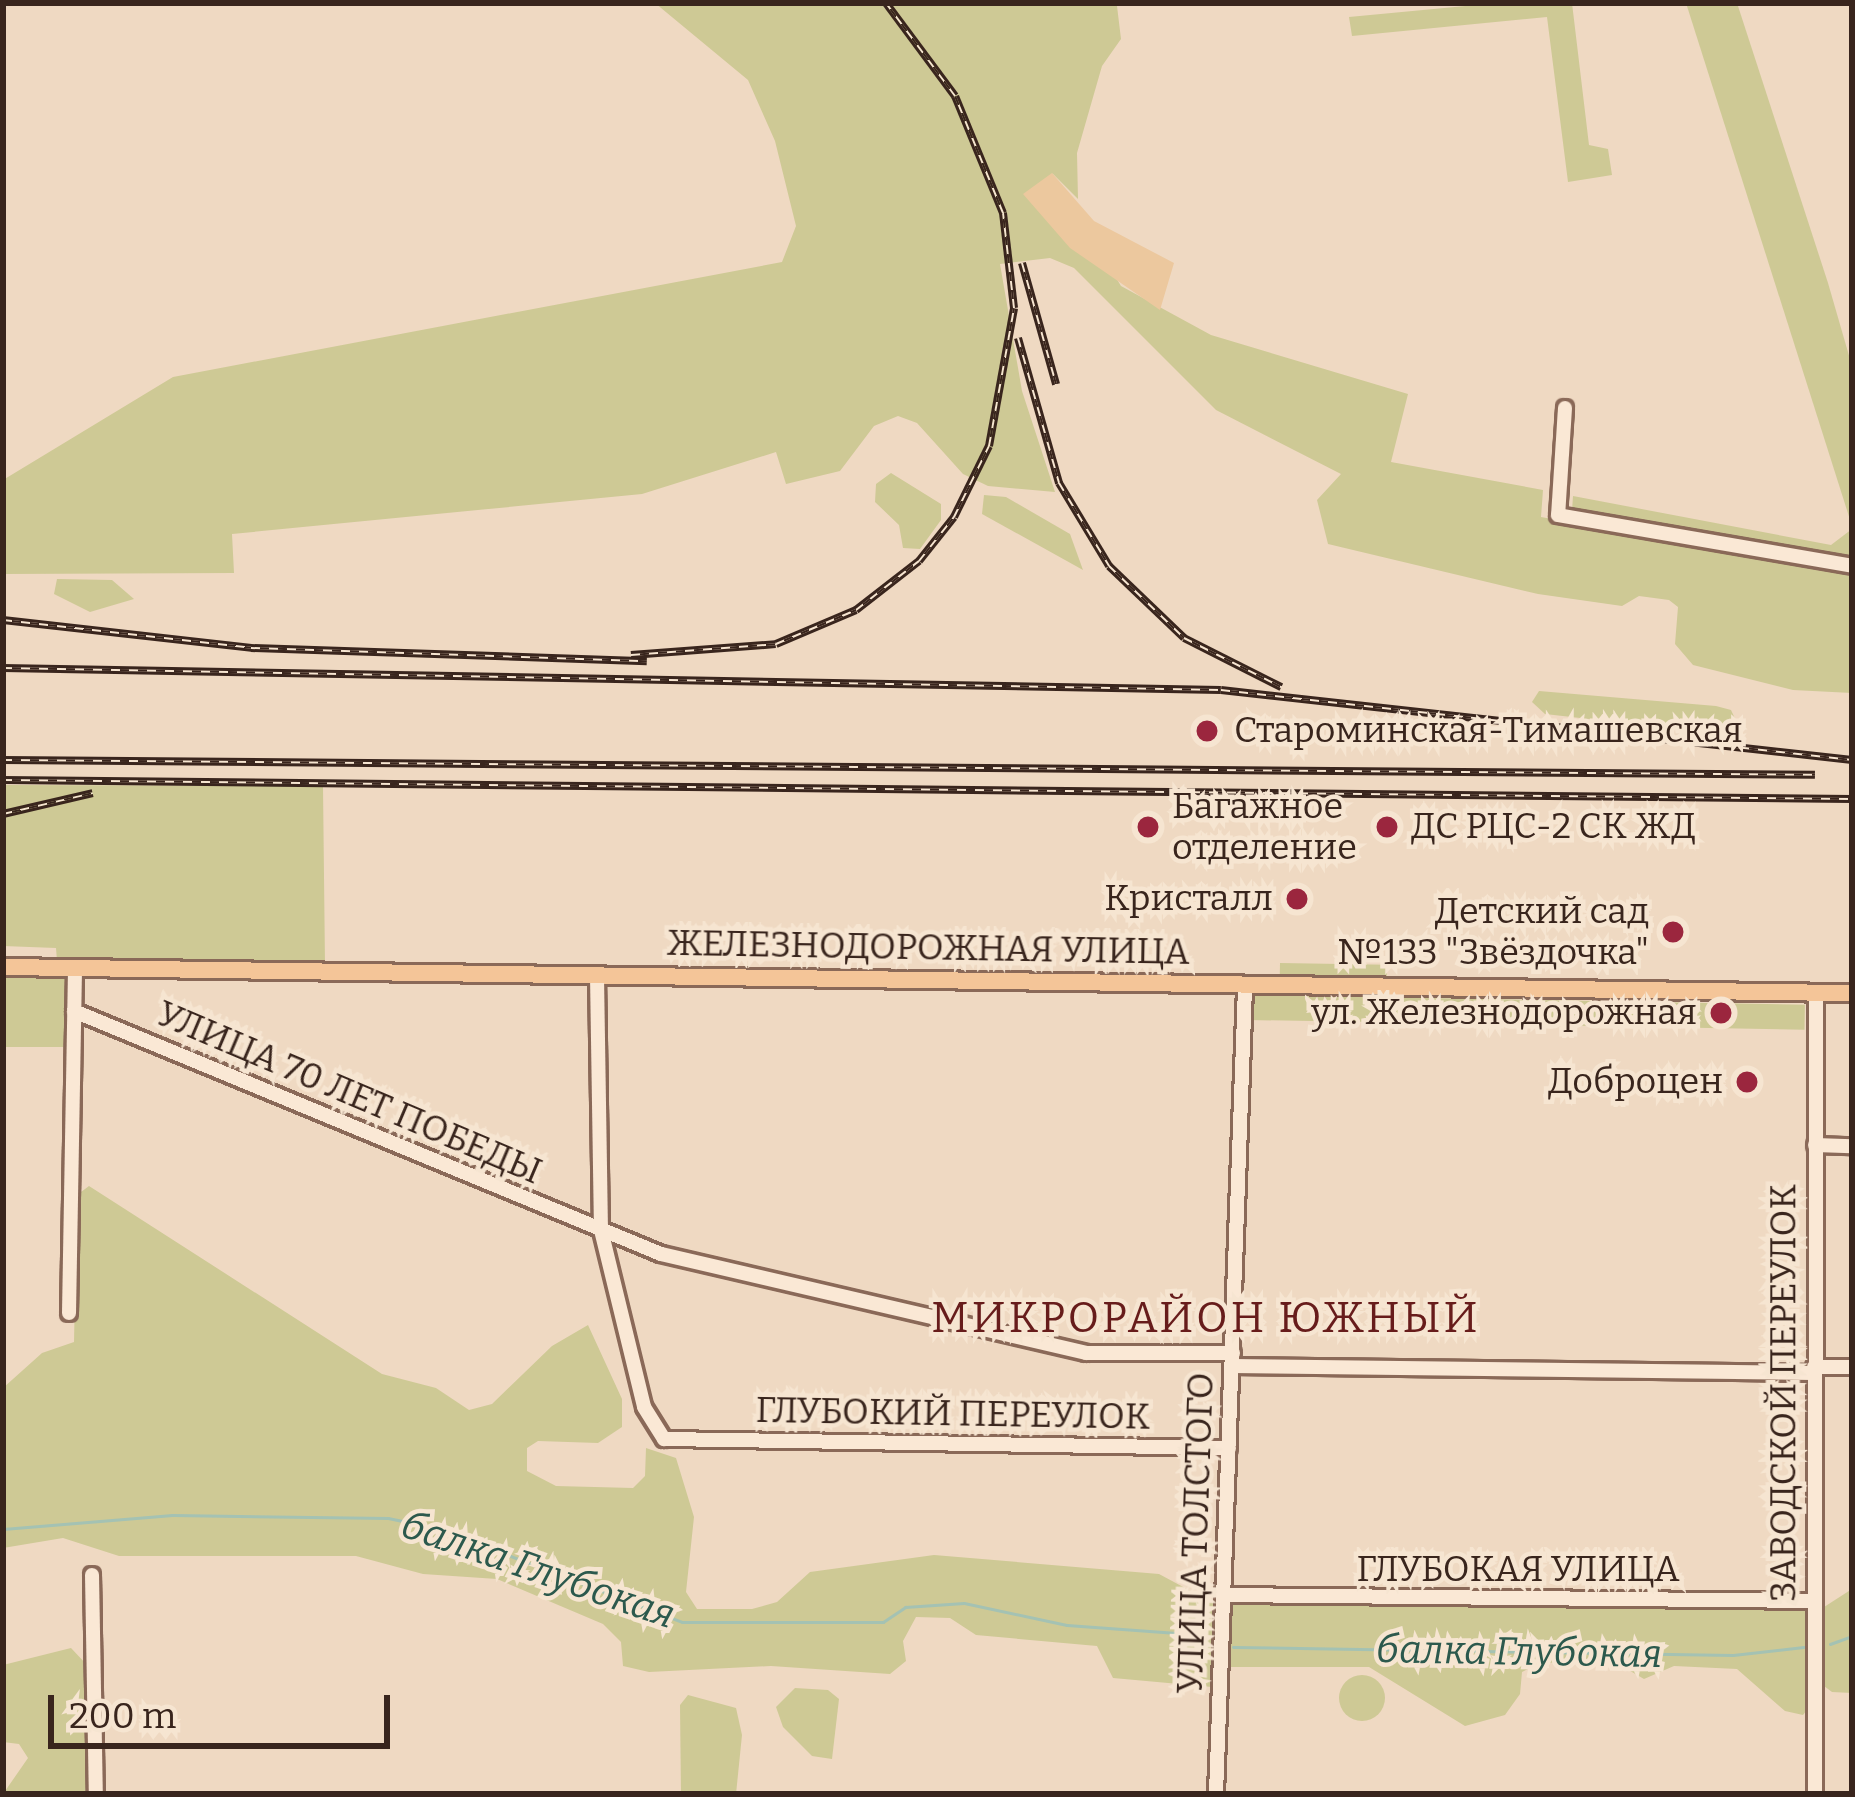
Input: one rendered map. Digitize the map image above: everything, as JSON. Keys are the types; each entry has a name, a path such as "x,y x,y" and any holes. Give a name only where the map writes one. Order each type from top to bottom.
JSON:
{"main road":[{"name":"ЖЕЛЕЗНОДОРОЖНАЯ УЛИЦА","path":"3,967 1852,993"}],"street":[{"path":"1564,408 1558,515 1852,566"},
{"path":"69,1313 75,969"},
{"path":"596,976 602,1230"},
{"name":"УЛИЦА ТОЛСТОГО","path":"1216,1794 1245,986"},
{"name":"ЗАВОДСКОЙ ПЕРЕУЛОК","path":"1815,1794 1816,993"},
{"name":"УЛИЦА 70 ЛЕТ ПОБЕДЫ","path":"74,1011 602,1230 710,1267 1086,1353 1814,1370 1852,1367"},
{"path":"1815,1145 1852,1146"},
{"name":"ГЛУБОКИЙ ПЕРЕУЛОК","path":"602,1230 644,1407 659,1435 676,1441 1229,1448"},
{"path":"92,1575 96,1794"},
{"name":"ГЛУБОКАЯ УЛИЦА","path":"1223,1594 1813,1601"}],"shaded area":[{"path":"655,3 1117,6 1121,39 1102,66 1077,153 1078,199 1052,173 1121,286 1211,335 1408,394 1391,462 1543,490 1541,517 1852,573 1852,693 1793,690 1693,665 1675,644 1678,607 1669,600 1639,596 1622,606 1538,594 1328,544 1317,500 1341,474 1216,410 1074,268 1050,258 1000,264 1022,391 1055,492 988,486 963,474 917,423 898,416 874,426 840,471 786,484 776,452 642,494 232,534 234,573 3,574 3,480 173,377 782,262 796,226 775,141 748,80"},
{"path":"1497,3 1572,3 1589,145 1608,149 1612,175 1568,182 1547,17 1352,36 1349,17"},
{"path":"1686,3 1737,3 1828,283 1852,366 1852,526"},
{"path":"891,473 941,504 941,520 920,549 903,548 899,525 875,502 876,484"},
{"path":"984,495 1006,497 1070,534 1083,570 982,514"},
{"path":"1573,496 1831,545 1852,529 1852,558 1572,511"},
{"path":"57,579 112,580 134,599 90,612 54,594"},
{"path":"1539,691 1716,706 1731,710 1737,723 1731,730 1660,727 1545,714 1532,702"},
{"path":"3,785 323,786 325,965 57,961 56,948 3,946"},
{"path":"1280,963 1387,965 1387,982 1280,980"},
{"path":"3,978 67,978 67,1047 3,1047"},
{"path":"1249,995 1805,1005 1804,1030 1249,1020"},
{"path":"89,1186 382,1374 436,1388 469,1410 492,1404 552,1346 588,1325 622,1399 622,1427 598,1443 538,1441 527,1448 527,1471 556,1486 633,1488 645,1476 646,1448 676,1458 694,1517 686,1592 697,1609 752,1609 777,1602 810,1572 934,1555 1159,1574 1215,1604 1212,1687 1113,1678 1097,1646 976,1635 950,1618 916,1617 903,1641 906,1661 890,1674 771,1666 649,1672 623,1666 621,1642 603,1624 497,1579 423,1574 356,1556 119,1556 63,1538 3,1548 3,1388 42,1353 74,1342 77,1195"},
{"path":"1852,1589 1852,1693 1832,1692 1824,1686 1821,1609"},
{"path":"1229,1601 1806,1606 1811,1705 1803,1715 1785,1711 1737,1669 1674,1666 1644,1679 1613,1661 1539,1663 1522,1672 1520,1694 1505,1715 1465,1726 1369,1667 1227,1667"},
{"path":"71,1648 87,1665 88,1794 3,1794 28,1758 19,1744 3,1742 3,1665"},
{"path":"1362,1675 1379,1681 1385,1698 1379,1715 1362,1721 1345,1715 1339,1698 1345,1681"},
{"path":"795,1688 828,1690 839,1699 832,1759 812,1756 783,1727 776,1707"},
{"path":"688,1695 736,1708 742,1735 736,1794 681,1794 680,1705"}],"sand":[{"path":"1052,173 1094,221 1174,263 1160,310 1070,248 1023,194"}],"waterway":[{"name":"балка Глубокая","path":"3,1529 172,1515 388,1518 440,1529 682,1622 883,1622 905,1607 964,1603 1067,1625 1177,1633 1208,1645"},
{"name":"балка Глубокая","path":"1830,1644 1852,1636"},
{"name":"балка Глубокая","path":"1233,1647 1733,1655 1804,1647"}],"railway":[{"path":"631,655 776,644 856,610 919,561 954,517 989,446 1014,308 1003,213 955,96 886,3"},
{"path":"1022,263 1056,384"},
{"path":"1018,338 1059,483 1109,566 1184,638 1281,687"},
{"path":"3,620 251,648 647,661"},
{"path":"3,668 1221,690 1852,760"},
{"path":"3,760 1815,775"},
{"path":"3,780 1852,799"},
{"path":"3,814 93,793"}],"place":[{"name":"Староминская-Тимашевская","path":"1207,731"},
{"name":"Багажное отделение","path":"1148,827"},
{"name":"ДС РЦС-2 СК ЖД","path":"1387,827"},
{"name":"Кристалл","path":"1297,899"},
{"name":"Детский сад №133 \"Звёздочка\"","path":"1673,932"},
{"name":"ул. Железнодорожная","path":"1721,1013"},
{"name":"Доброцен","path":"1747,1082"}],"district":[{"name":"МИКРОРАЙОН ЮЖНЫЙ","path":"1206,1318"}]}
